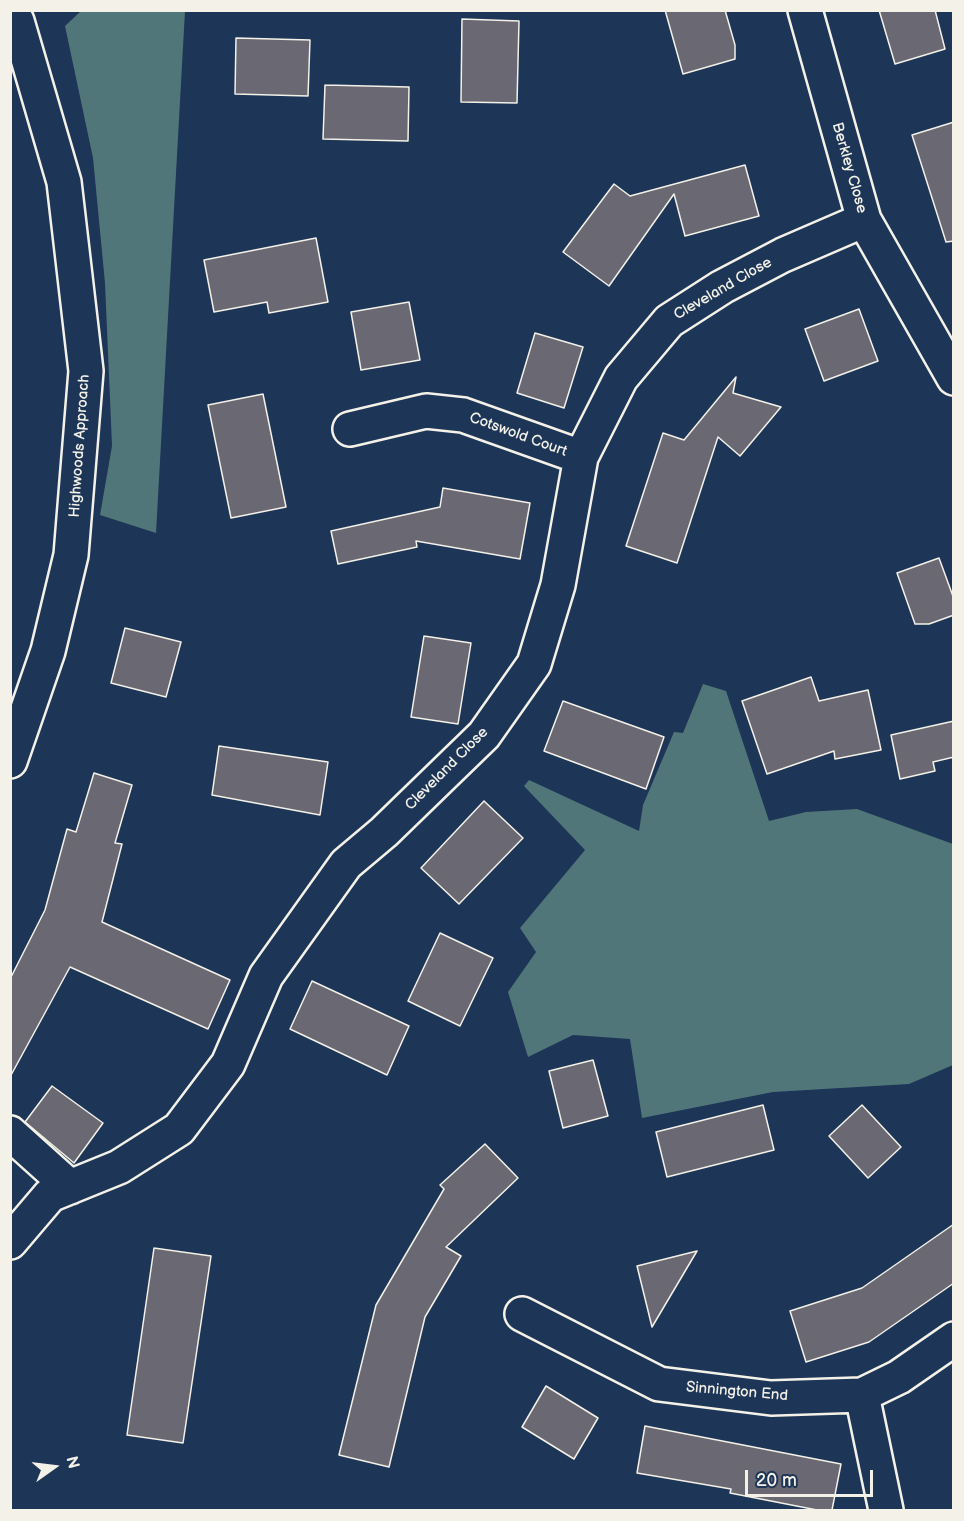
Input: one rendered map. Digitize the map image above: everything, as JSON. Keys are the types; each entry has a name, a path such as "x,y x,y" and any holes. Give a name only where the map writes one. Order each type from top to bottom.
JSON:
{"street":[{"name":"Berkley Close","path":"805,10 864,220 944,335 954,378"},
{"name":"Highwoods Approach","path":"10,761 48,651 71,555 86,371 64,182 22,18"},
{"name":"Cleveland Close","path":"10,1242 50,1195 118,1167 179,1129 228,1065 266,976 320,897 346,864 384,832 484,735 534,664 558,585 581,457 621,378 669,321 722,287 783,255 864,220"},
{"name":"Cotswold Court","path":"350,429 426,411 463,415 581,457"},
{"path":"10,1133 70,1187"},
{"name":"Sinnington End","path":"522,1314 659,1384 771,1398 862,1395 899,1377 954,1339"},
{"path":"862,1395 886,1510"}],"green space":[{"path":"81,11 185,11 156,533 100,515 112,446 105,283 93,158 65,26"},
{"path":"703,684 726,691 769,821 806,812 857,809 953,844 953,1065 909,1084 773,1092 642,1118 630,1039 573,1035 528,1057 508,992 536,952 520,928 585,850 524,786 529,780 639,831 643,805 674,732 683,733"}],"building":[{"path":"665,10 725,10 735,45 735,59 683,74"},
{"path":"879,10 935,10 945,49 895,64"},
{"path":"462,19 519,21 517,103 461,102"},
{"path":"236,38 310,40 308,96 235,94"},
{"path":"325,85 409,87 408,141 323,139"},
{"path":"954,122 954,241 946,242 912,135"},
{"path":"745,165 759,216 685,236 674,194 609,286 563,252 614,184 630,196"},
{"path":"316,238 328,302 269,313 267,302 214,312 204,260"},
{"path":"409,302 420,360 361,370 351,312"},
{"path":"859,309 878,361 824,381 805,329"},
{"path":"535,333 583,347 564,408 517,393"},
{"path":"736,377 733,393 781,407 740,456 718,437 677,563 626,546 663,433 684,440"},
{"path":"263,394 286,507 231,518 208,405"},
{"path":"443,488 530,503 520,559 416,541 417,547 338,564 331,531 440,507"},
{"path":"939,558 954,599 954,615 929,624 915,624 897,573"},
{"path":"125,628 181,642 166,697 111,683"},
{"path":"424,636 471,643 458,724 411,717"},
{"path":"811,677 819,701 868,690 881,750 835,759 834,751 767,774 742,701"},
{"path":"563,701 664,737 646,789 544,751"},
{"path":"954,721 954,757 933,762 935,771 900,779 891,735"},
{"path":"219,746 328,762 320,815 212,795"},
{"path":"94,773 132,785 115,843 122,844 102,922 230,980 208,1029 70,967 10,1077 10,979 45,910 67,829 76,832"},
{"path":"484,801 523,838 459,904 421,868"},
{"path":"440,933 493,958 460,1026 408,1001"},
{"path":"312,981 409,1026 387,1075 290,1029"},
{"path":"593,1060 608,1116 563,1128 549,1071"},
{"path":"52,1086 103,1123 74,1163 25,1122"},
{"path":"763,1105 774,1150 667,1177 656,1132"},
{"path":"862,1105 901,1147 868,1178 829,1136"},
{"path":"485,1144 518,1178 446,1247 461,1256 425,1317 389,1467 339,1455 376,1305 444,1189 440,1185"},
{"path":"954,1224 954,1283 869,1342 806,1362 790,1311 862,1288"},
{"path":"154,1248 211,1256 183,1443 127,1435"},
{"path":"697,1251 652,1327 637,1266"},
{"path":"546,1386 598,1418 574,1459 522,1427"},
{"path":"645,1426 841,1464 832,1510 817,1510 730,1493 731,1489 637,1473"}]}
